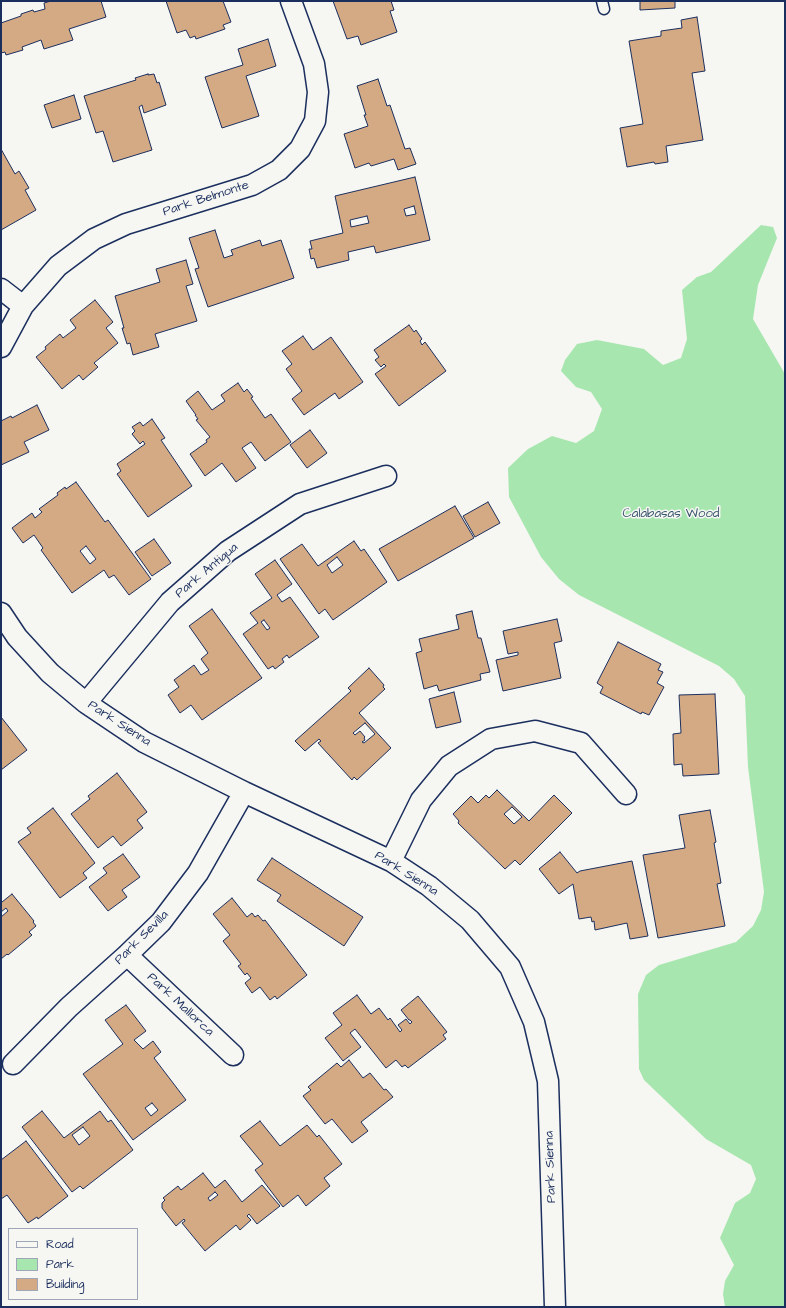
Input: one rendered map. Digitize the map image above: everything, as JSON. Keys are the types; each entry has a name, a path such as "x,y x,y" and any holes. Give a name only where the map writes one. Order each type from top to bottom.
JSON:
{"street":[{"name":"Park Belmonte","path":"1,347 23,306 58,266 94,239 126,224 252,185 279,170 300,150 315,121 318,92 314,64 291,1"},
{"path":"1,289 23,306"},
{"name":"Park Antigua","path":"86,703 170,602 228,551 300,504 386,476"},
{"name":"Park Sienna","path":"1,613 17,637 50,673 86,703 144,742 244,792 390,861 429,886 470,920 510,967 534,1022 548,1082 555,1307"},
{"path":"390,861 422,800 449,766 491,739 535,731 581,743 626,794"},
{"name":"Park Sevilla","path":"13,1064 69,1007 161,922 198,873 244,792"},
{"name":"Park Mallorca","path":"127,955 233,1055"}],"green space":[{"name":"Calabasas Wood","path":"761,225 773,227 777,238 758,285 753,319 785,374 785,1307 725,1307 723,1294 725,1281 734,1265 720,1238 735,1203 750,1193 756,1179 751,1165 706,1139 644,1080 639,1069 638,994 646,975 659,965 736,942 753,926 761,910 764,892 748,767 745,696 734,679 719,666 579,595 559,579 541,557 509,497 508,468 528,449 552,436 576,443 594,431 602,409 591,392 576,387 561,371 565,360 577,344 597,340 644,349 663,365 681,358 687,339 682,290 697,277 711,272"}],"building":[{"path":"51,1 101,1 106,17 69,29 73,40 44,49 41,40 22,47 23,50 6,55 5,52 1,53 1,23 33,10 34,12 45,9 44,3"},
{"path":"166,1 223,1 231,22 223,25 225,29 196,39 195,36 190,38 186,30 177,33"},
{"path":"333,1 391,1 394,10 390,11 397,32 361,45 358,36 347,39"},
{"path":"640,1 675,1 675,8 640,10"},
{"path":"697,17 705,71 692,73 703,140 666,146 668,162 655,164 654,162 627,167 620,128 643,124 629,41 661,36 661,31 682,28 681,20"},
{"path":"268,39 276,66 246,76 259,116 222,128 205,77 243,65 238,49"},
{"path":"148,74 154,74 157,83 159,82 166,105 144,113 142,105 139,107 152,150 113,162 103,131 96,133 84,96 136,80 135,78"},
{"path":"378,79 387,106 390,105 405,149 410,148 416,164 398,170 394,159 371,166 369,163 355,168 344,134 368,126 357,86"},
{"path":"74,95 81,119 52,128 44,105"},
{"path":"1,149 15,174 19,171 29,188 25,190 36,210 1,230"},
{"path":"415,177 430,240 376,253 374,246 348,252 349,260 317,268 314,258 311,259 309,249 312,249 310,241 343,233 335,196","holes":["414,206 416,214 406,216 404,209","367,216 369,223 351,227 350,220"]},
{"path":"215,230 224,258 233,255 231,250 260,240 262,246 281,240 294,278 208,307 195,269 199,268 189,238"},
{"path":"186,260 193,284 186,286 197,321 155,334 159,347 133,355 130,343 127,344 122,328 124,328 115,296 160,282 156,269"},
{"path":"95,300 113,322 106,328 118,343 94,363 98,367 83,380 79,375 62,389 36,357 60,334 63,338 76,328 70,320"},
{"path":"409,325 414,332 416,330 422,339 420,341 422,345 425,342 446,371 399,406 375,374 386,366 384,364 381,367 375,360 379,357 374,350"},
{"path":"303,336 313,350 331,337 363,382 339,399 335,393 304,415 292,399 302,391 286,369 292,364 282,351"},
{"path":"238,383 244,392 247,389 253,397 251,398 265,418 271,414 291,442 265,461 251,442 242,448 256,468 236,482 222,463 205,476 190,454 207,442 206,440 210,437 196,420 198,419 196,415 186,401 198,391 212,410 225,401 221,395"},
{"path":"37,405 49,430 24,442 29,452 1,465 1,421 11,416 12,418"},
{"path":"152,419 165,438 161,440 192,486 148,517 117,474 121,471 117,464 145,444 143,441 140,444 132,434 135,431 132,427 140,422 143,426"},
{"path":"310,430 327,453 307,468 290,445"},
{"path":"76,482 105,522 108,520 151,579 129,595 114,575 109,578 104,570 72,593 41,550 43,548 34,535 23,543 12,528 32,513 35,518 42,512 39,509 58,495 57,493 65,487 66,489","holes":["86,546 96,559 90,564 80,551"]},
{"path":"488,502 500,523 475,537 463,516"},
{"path":"455,506 474,538 398,581 379,549"},
{"path":"154,539 171,563 152,576 135,552"},
{"path":"354,541 361,551 364,549 387,582 333,620 325,609 319,614 280,559 302,544 318,566","holes":["337,557 343,565 332,573 327,565"]},
{"path":"275,560 292,584 277,595 282,602 290,597 319,637 289,658 287,655 282,659 284,662 275,669 273,666 268,669 243,634 258,623 250,613 272,598 255,574","holes":["264,620 270,628 267,630 261,622"]},
{"path":"212,609 262,678 202,720 191,705 180,713 168,695 179,687 174,680 194,665 201,675 209,670 201,659 208,653 189,626"},
{"path":"472,611 478,638 481,638 490,672 480,674 481,680 439,691 437,685 424,689 416,653 422,651 419,639 459,629 456,615"},
{"path":"557,619 562,641 554,643 561,678 503,691 496,660 518,655 518,652 508,654 503,631"},
{"path":"618,642 661,664 658,670 663,672 657,683 664,687 649,715 642,712 641,714 600,693 603,687 597,683"},
{"path":"369,668 384,685 383,687 385,689 359,713 391,748 357,780 354,777 352,780 318,743 321,741 319,739 305,751 295,741 351,691 348,688","holes":["365,723 375,734 364,743 362,742 365,740 365,737 360,731 355,735 353,733"]},
{"path":"454,692 461,722 436,728 429,699"},
{"path":"715,694 719,774 683,776 682,764 674,765 673,734 681,733 679,695"},
{"path":"1,717 27,750 1,770"},
{"path":"117,773 147,812 137,820 143,828 121,846 113,836 98,848 71,814 90,799 88,796"},
{"path":"497,790 529,821 554,795 572,813 520,865 515,860 505,869 458,823 459,821 453,814 471,796 478,803 486,795 489,798","holes":["512,807 522,817 514,824 504,814"]},
{"path":"53,808 95,863 83,873 87,878 60,898 18,842 31,833 27,828"},
{"path":"710,810 721,883 717,884 725,926 658,938 643,855 685,848 679,815"},
{"path":"560,852 577,873 580,871 632,861 648,936 630,939 627,923 595,930 594,921 592,922 591,917 579,919 573,884 559,894 539,869"},
{"path":"123,854 140,877 122,890 127,897 108,911 89,887 107,873 103,868"},
{"path":"272,858 363,917 344,946 277,901 281,895 257,880"},
{"path":"12,894 34,921 33,922 36,926 29,932 32,935 1,959 1,917 8,911 6,908 1,912 1,900 2,902"},
{"path":"232,898 247,917 252,913 255,917 258,915 263,921 265,920 307,975 277,999 275,996 270,1000 260,987 252,993 245,983 251,978 247,973 245,975 238,966 241,964 223,941 230,935 213,914"},
{"path":"357,995 371,1014 379,1008 388,1020 390,1018 400,1032 402,1030 398,1025 406,1019 410,1024 412,1022 401,1010 418,996 447,1032 443,1035 446,1039 408,1068 405,1065 402,1067 396,1060 386,1068 355,1029 350,1033 361,1047 343,1061 325,1038 342,1025 333,1013"},
{"path":"126,1005 146,1031 134,1040 143,1049 153,1041 161,1052 154,1058 186,1100 133,1140 83,1074 123,1044 105,1020","holes":["152,1103 158,1110 151,1116 145,1108"]},
{"path":"349,1060 363,1078 370,1073 384,1090 386,1089 393,1097 361,1122 368,1131 352,1143 332,1119 325,1124 303,1096 311,1090 308,1087 337,1063 341,1067"},
{"path":"42,1111 64,1138 100,1111 108,1122 111,1120 133,1150 83,1189 80,1186 72,1192 22,1127","holes":["83,1127 90,1136 79,1145 72,1135"]},
{"path":"260,1121 280,1146 307,1125 317,1137 319,1135 342,1164 324,1178 330,1186 306,1206 298,1195 283,1207 255,1170 263,1164 240,1136"},
{"path":"26,1141 68,1196 38,1219 37,1217 28,1223 7,1195 1,1199 1,1160"},
{"path":"203,1173 215,1188 225,1180 242,1202 262,1185 280,1206 257,1224 249,1214 247,1216 251,1220 240,1230 236,1225 205,1251 182,1223 185,1221 184,1219 176,1226 162,1208 162,1203 165,1200 163,1198 178,1186 181,1190","holes":["215,1192 218,1195 210,1201 208,1198"]}]}
